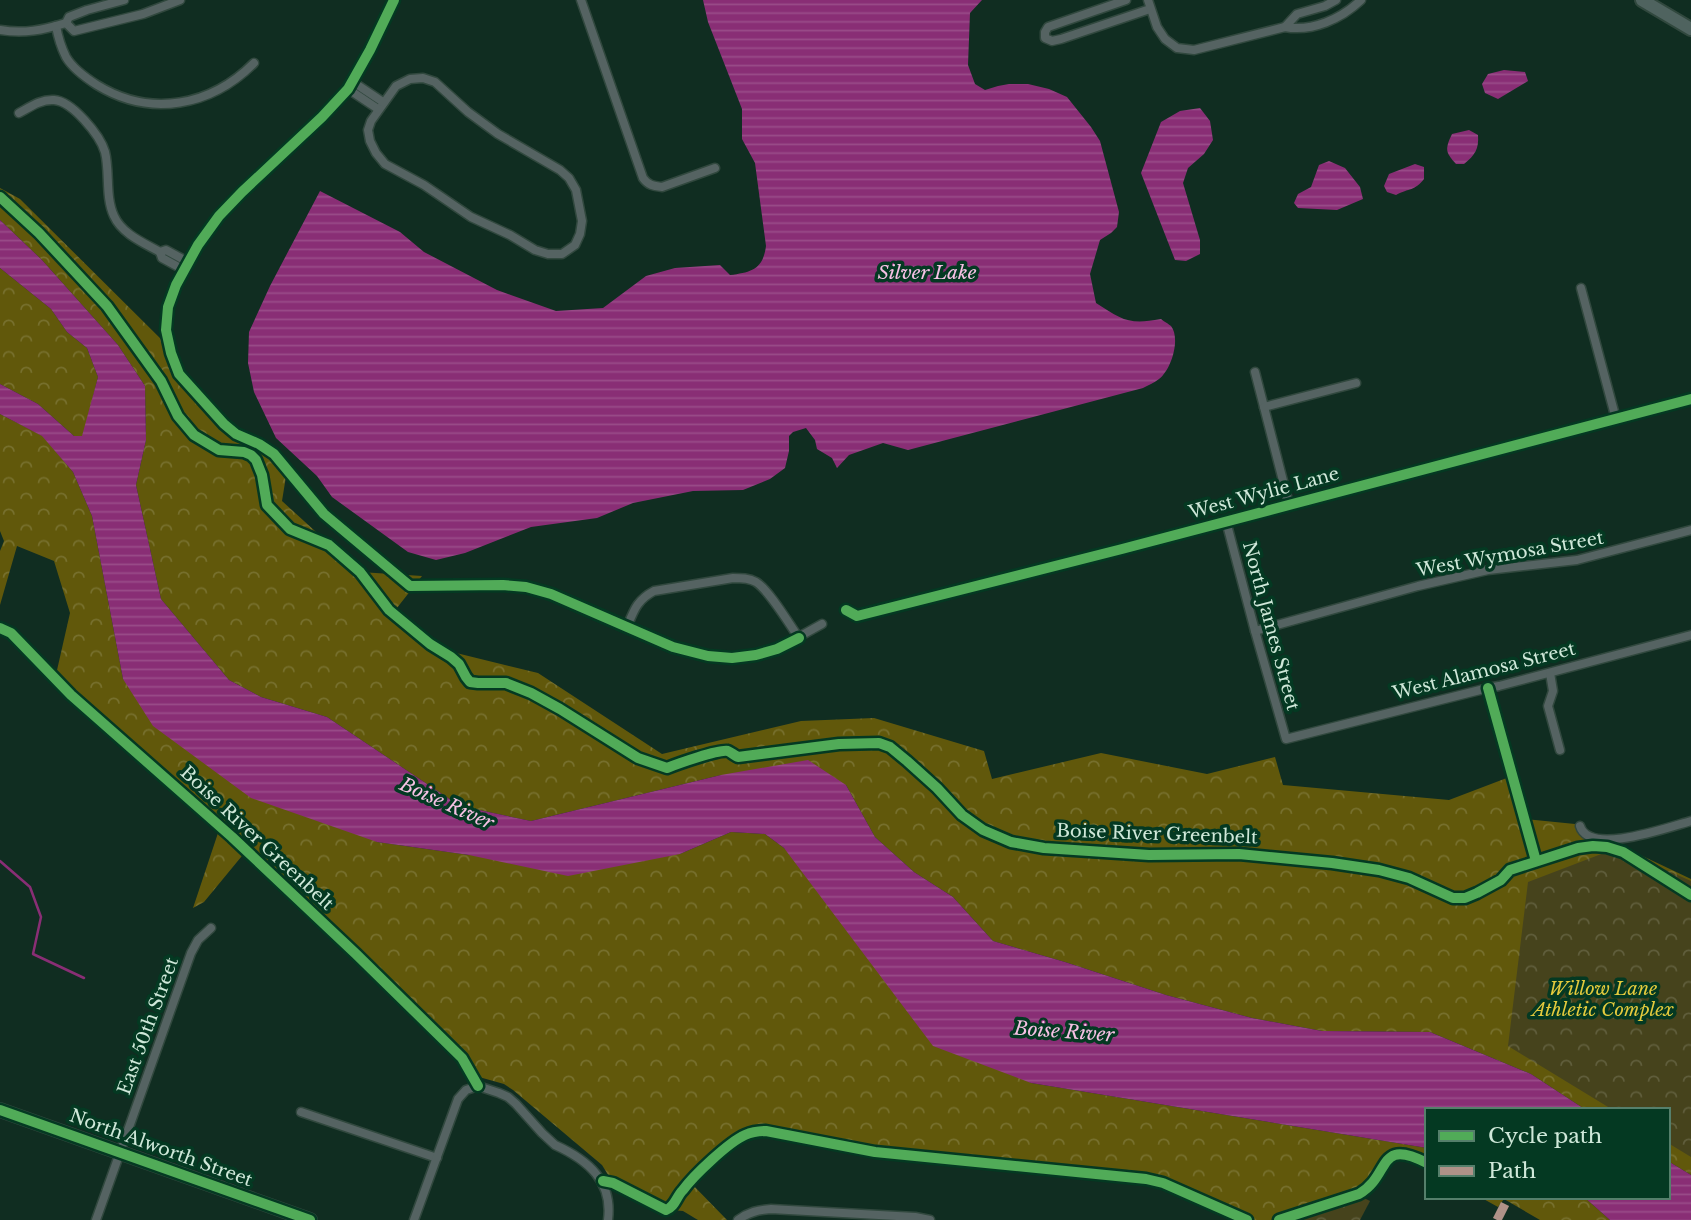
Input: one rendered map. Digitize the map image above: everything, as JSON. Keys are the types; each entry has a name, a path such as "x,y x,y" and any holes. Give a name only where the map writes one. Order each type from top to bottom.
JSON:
{"main road":[{"path":"1642,0 1691,29"}],"street":[{"path":"0,30 24,33 56,26 86,10 124,0"},
{"path":"66,23 74,31 144,14 180,0"},
{"path":"394,0 350,86 322,117 219,216 186,266 168,307 166,330 170,353 179,374 223,424 274,454 324,514 410,586 526,587 551,594 684,651 720,657 756,655 777,649 822,624"},
{"path":"581,0 643,178 653,186 662,187 715,168"},
{"path":"1126,0 1048,27 1045,38 1052,41 1061,39 1149,5 1157,27 1165,39 1177,48 1194,50 1285,27 1300,30 1329,22 1360,0"},
{"path":"1285,27 1297,15 1336,0"},
{"path":"56,26 66,56 82,75 115,95 140,102 165,104 201,98 235,80 254,62"},
{"path":"422,78 435,82 468,112 498,134 560,170 576,190 582,221 575,244 562,254 535,250 471,217 385,164 370,142 371,121 380,106 396,86 410,79 422,78"},
{"path":"350,86 380,106"},
{"path":"19,113 41,101 56,100 73,110 94,130 104,150 110,201 113,215 120,226 160,252 166,250 186,266"},
{"path":"1581,288 1616,419"},
{"path":"1255,372 1289,504"},
{"path":"1264,407 1356,383"},
{"name":"West Wylie Lane","path":"846,610 857,616 1691,399"},
{"name":"North James Street","path":"1226,521 1286,739"},
{"name":"West Wymosa Street","path":"1255,631 1418,586 1488,570 1577,561 1691,530"},
{"path":"627,627 636,605 643,596 654,590 745,578 756,582 765,590 799,638"},
{"name":"West Alamosa Street","path":"1286,739 1691,635"},
{"path":"1550,673 1553,691 1548,706 1560,750"},
{"path":"1580,826 1584,834 1603,840 1618,839 1691,821"},
{"name":"East 50th Street","path":"96,1220 191,953 198,940 211,928"},
{"path":"414,1220 458,1098 466,1090 478,1086 508,1097 555,1145 565,1149 595,1172 608,1193 608,1220"},
{"name":"North Alworth Street","path":"0,1110 310,1220"},
{"path":"301,1112 437,1158"},
{"path":"738,1220 759,1209 930,1220"}],"green space":[{"path":"0,188 20,199 170,348 179,374 224,424 259,444 287,470 282,501 360,572 422,576 393,613 436,648 538,673 662,754 801,721 874,718 984,751 992,779 1101,753 1207,774 1275,757 1283,785 1449,800 1512,776 1525,819 1575,824 1691,879 1691,1175 1670,1162 1670,1108 1583,1108 1531,1074 1430,1032 1322,1031 1252,1018 1166,995 993,941 953,897 914,872 875,837 846,785 721,775 531,821 460,806 327,717 261,697 229,680 161,599 136,485 146,440 145,386 118,345 42,260 0,220"},
{"path":"0,268 51,309 67,332 87,348 98,377 83,436 74,436 38,404 0,384"},
{"path":"0,414 43,436 73,472 92,516 123,679 377,842 469,855 680,854 731,832 765,834 784,848 1031,1083 1425,1148 1425,1162 1411,1156 1392,1156 1369,1186 1359,1194 1279,1220 1247,1220 1163,1183 1146,1179 875,1152 766,1131 751,1132 737,1139 690,1182 727,1220 698,1220 683,1211 662,1209 613,1183 602,1165 513,1090 504,1084 479,1077 381,978 246,851 204,902 193,908 222,828 55,679 70,613 54,561 17,546 0,605 0,551 4,541 0,531"},
{"name":"Willow Lane Athletic Complex","path":"1617,848 1691,881 1691,1157 1670,1144 1670,1108 1610,1108 1508,1046 1528,882"},
{"path":"1362,1197 1370,1201 1360,1220 1289,1220"},
{"path":"1484,1199 1504,1199 1498,1207"},
{"path":"1504,1199 1586,1199 1610,1220 1540,1220"}],"water":[{"name":"Silver Lake","path":"703,0 982,0 970,13 968,65 975,84 985,90 1009,84 1028,84 1049,89 1067,97 1091,127 1100,141 1119,212 1117,227 1100,240 1090,274 1096,303 1126,320 1161,319 1171,326 1175,346 1167,369 1159,379 1143,388 908,450 883,443 849,455 837,468 832,458 817,449 815,440 806,428 789,436 785,468 770,479 743,490 693,491 633,503 597,518 531,527 465,553 436,560 408,552 332,497 317,476 276,438 254,392 248,363 249,332 320,191 400,232 424,252 497,290 556,311 603,308 646,276 675,268 720,265 730,275 750,271 762,260 766,246 755,163 742,139 742,109 708,22"},
{"path":"1504,70 1525,72 1528,81 1498,99 1485,93 1482,84 1488,74"},
{"path":"1200,108 1210,121 1213,140 1204,154 1188,168 1183,183 1200,240 1200,254 1186,261 1175,260 1141,173 1161,122 1180,111"},
{"path":"1469,130 1478,135 1477,148 1464,164 1456,164 1447,150 1450,139 1452,134"},
{"path":"1329,161 1345,168 1360,187 1363,199 1337,210 1298,208 1294,203 1298,194 1311,187 1319,165"},
{"path":"1415,164 1424,167 1424,179 1421,183 1396,195 1387,192 1384,186 1389,174"},
{"name":"Boise River","path":"0,220 42,260 118,345 145,386 146,440 136,485 161,599 229,680 261,697 327,717 460,806 531,821 721,775 808,760 846,785 875,837 914,872 953,897 993,941 1166,995 1252,1018 1322,1031 1430,1032 1531,1074 1583,1108 1425,1108 1425,1148 1031,1083 933,1046 784,848 765,834 731,832 680,854 568,876 469,855 377,842 251,798 153,726 123,679 92,516 73,472 42,436 0,414 0,384 38,404 74,436 82,436 98,377 87,348 67,332 51,309 0,268"},
{"path":"1670,1162 1691,1175 1691,1220 1610,1220 1586,1199 1670,1199"}],"waterway":[{"path":"0,861 30,887 41,917 33,954 84,978"}],"marked path":[{"path":"1497,1220 1507,1200"}],"cycle path":[{"path":"394,0 348,89 242,192 219,216 198,245 176,285 168,307 166,330 179,374 224,424 236,434 274,454 324,514 410,586 526,587 551,594 673,647 708,656 732,658 756,655 777,649 799,638"},
{"name":"Boise River Greenbelt","path":"0,197 39,233 107,306 161,381 178,416 194,435 219,450 244,452 256,460 262,475 267,505 290,529 329,545 360,572 389,610 459,664 470,682 506,683 531,693 638,758 667,768 723,751 729,751 738,757 839,744 879,743 890,747 907,761 962,815 983,830 1011,842 1044,848 1149,855 1239,854 1332,863 1379,870 1409,878 1453,898 1465,898 1477,893 1501,880 1510,870 1578,848 1607,847 1623,852 1691,895"},
{"path":"846,610 857,616 1691,399"},
{"name":"Boise River Greenbelt","path":"0,628 11,633 71,695 232,837 356,954 462,1058 478,1086"},
{"path":"1488,688 1536,861"},
{"path":"0,1110 310,1220"},
{"path":"603,1181 613,1183 666,1210 695,1176 730,1144 748,1134 766,1131 875,1152 1146,1179 1163,1183 1247,1220"},
{"path":"1279,1220 1359,1194 1369,1186 1392,1156 1411,1156 1425,1162"}]}
